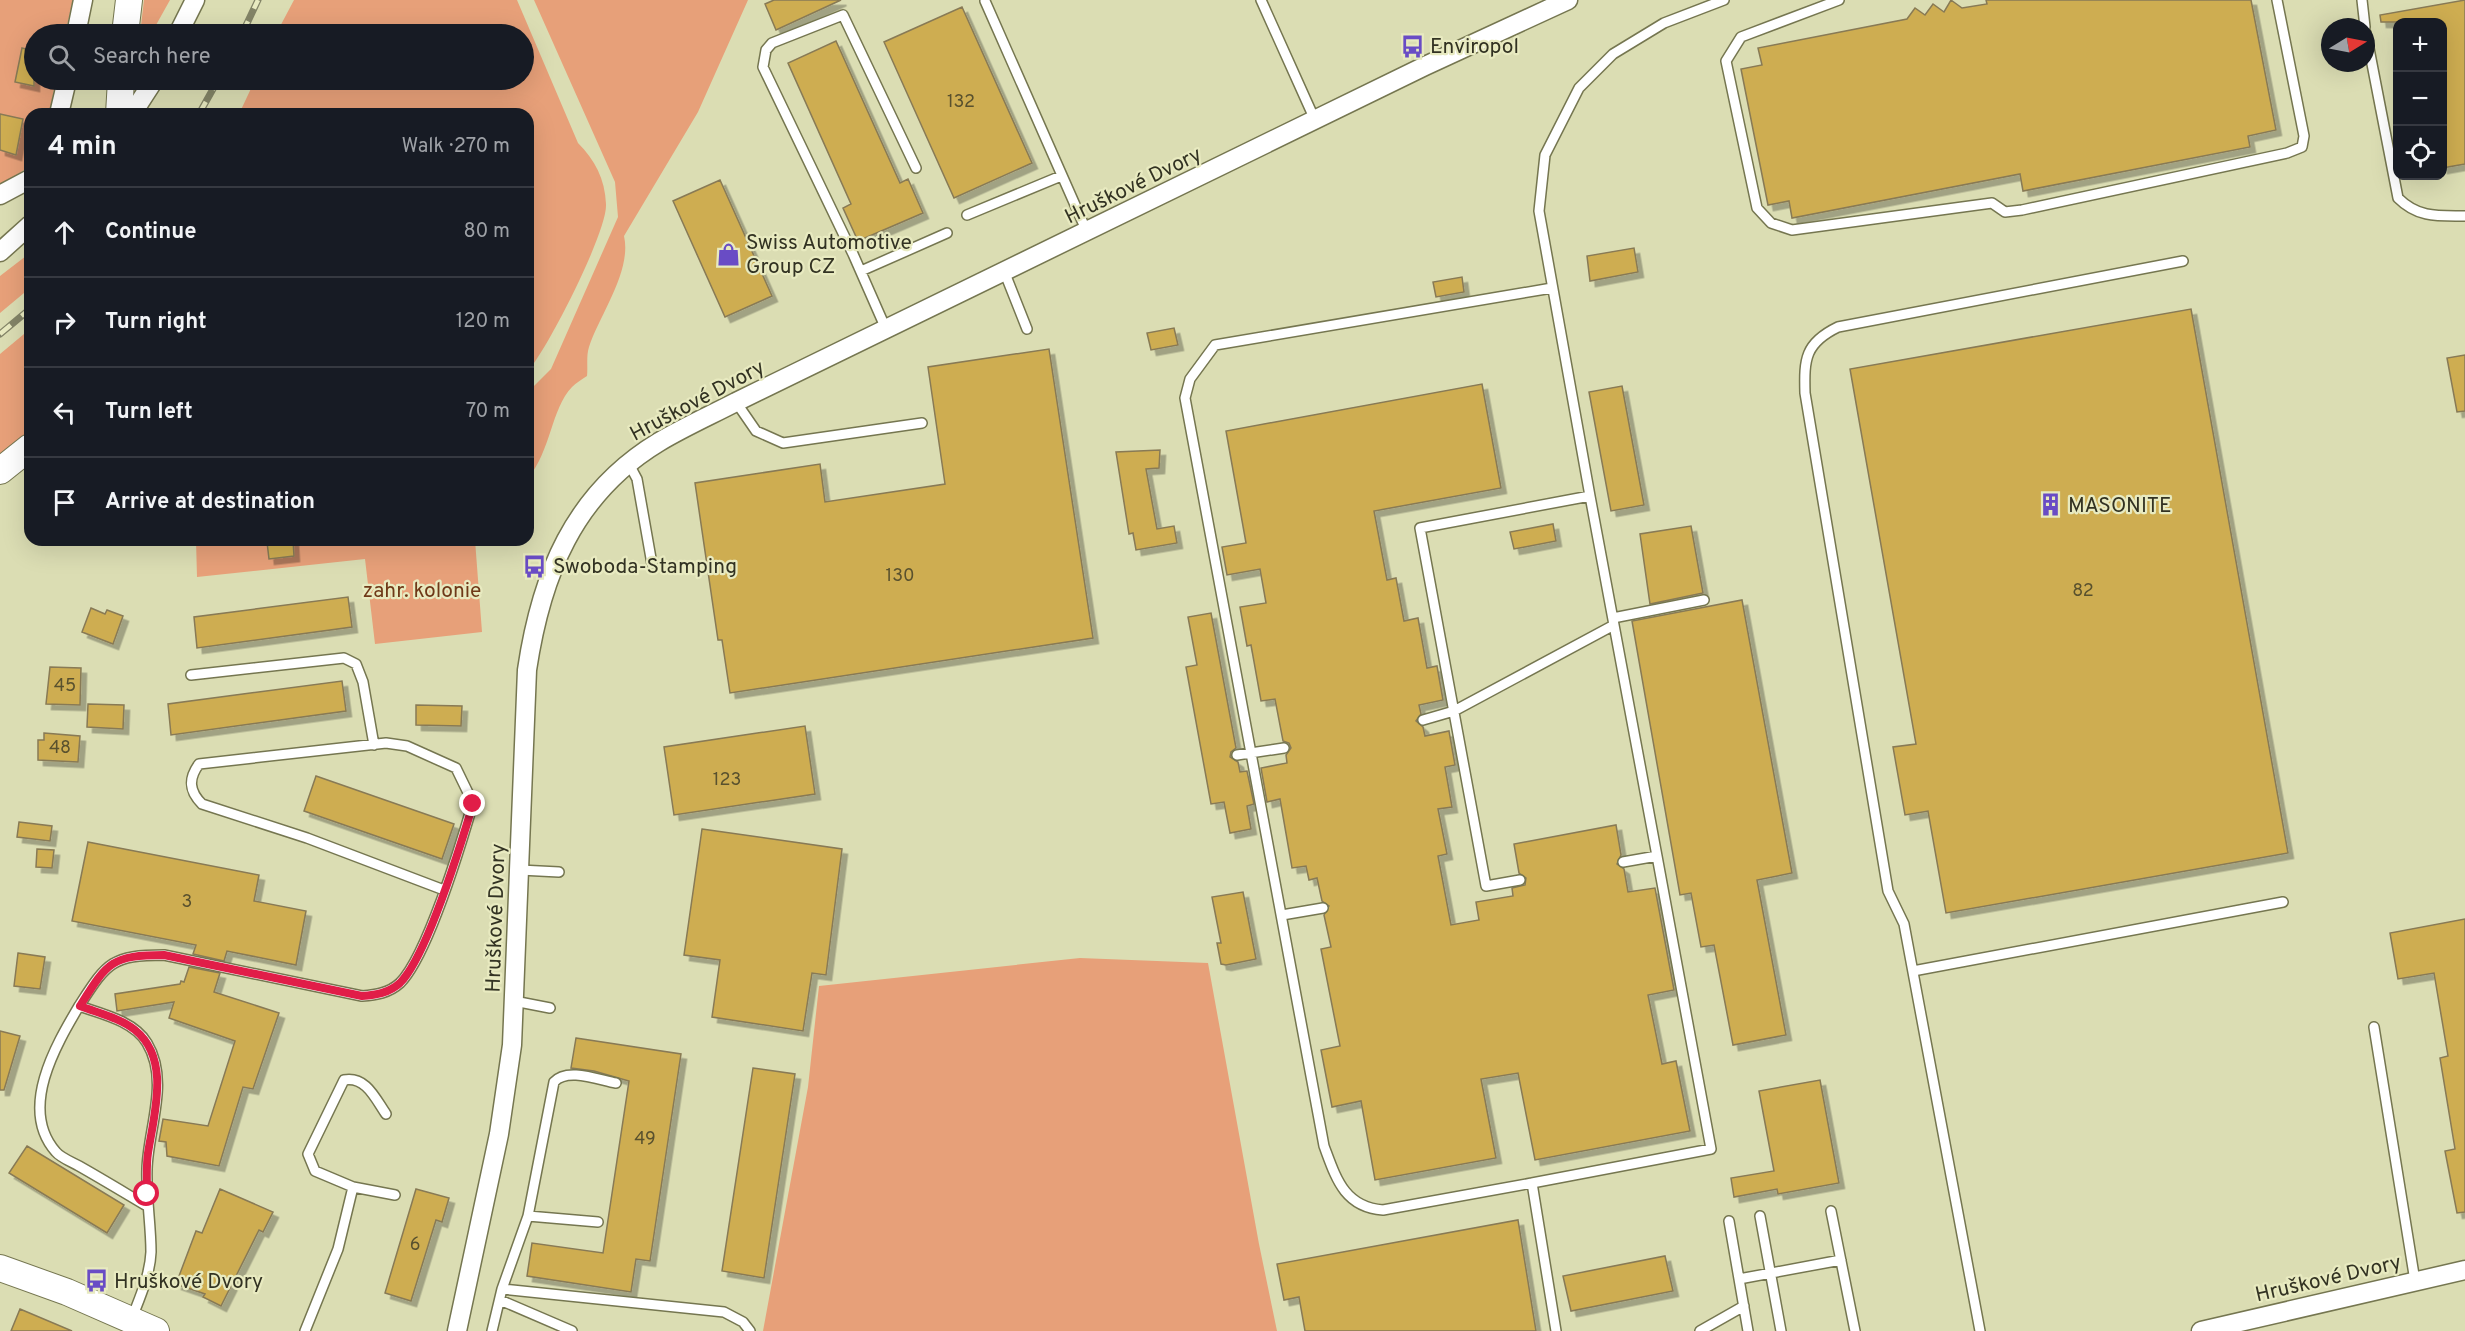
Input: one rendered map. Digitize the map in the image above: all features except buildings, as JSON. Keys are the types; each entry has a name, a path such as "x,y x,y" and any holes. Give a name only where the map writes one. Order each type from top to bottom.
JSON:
{"street":[{"path":"78,24 83,0"},
{"path":"126,24 129,0"},
{"path":"183,24 195,0"},
{"name":"Hruškové Dvory","path":"457,1331 499,1134 512,1045 527,670 538,604 555,558 573,527 595,497 628,464 658,443 736,402 1315,120 1568,0"},
{"path":"60,108 65,90"},
{"path":"119,108 120,90"},
{"path":"136,108 148,90"},
{"path":"0,195 24,182"},
{"path":"0,252 24,230"},
{"path":"0,471 24,452"},
{"path":"0,1268 67,1292 145,1328"},
{"name":"Hruškové Dvory","path":"2201,1331 2465,1270"}],"lane":[{"path":"1261,0 1315,120"},
{"path":"1552,288 1215,345 1190,380 1185,398 1324,1146 1337,1182 1353,1201 1368,1209 1383,1210 1711,1149 1539,211 1545,155 1571,101 1590,75 1638,36 1724,0"},
{"path":"1839,0 1741,37 1726,61 1756,208 1771,223 1792,230 1992,203 2005,212 2022,210 2287,153 2302,147 2304,136 2277,0"},
{"path":"2361,0 2364,18"},
{"path":"985,1 1088,232"},
{"path":"886,329 861,271 763,67 766,50 772,44 843,15 916,168"},
{"path":"2374,72 2398,198 2410,211 2439,216 2465,216"},
{"path":"967,215 1062,176"},
{"path":"861,271 947,233"},
{"path":"1980,1331 1905,924 1888,891 1805,393 1804,364 1812,346 1823,335 1838,327 2183,261"},
{"path":"1004,271 1027,329"},
{"path":"736,402 756,431 783,443 922,423"},
{"path":"628,464 637,479 652,564"},
{"path":"1520,880 1486,886 1420,528 1590,496"},
{"path":"1423,720 1454,711 1613,622 1704,600"},
{"path":"191,675 344,658 356,664 363,682 374,745"},
{"path":"147,1206 57,1153 40,1120 41,1093 60,1038 102,970 132,955 184,958 362,996 376,995 390,990 414,966 444,890 473,804 456,768 407,746 374,745 199,764 190,782 192,791 202,804 307,838 444,890"},
{"path":"1237,755 1284,748"},
{"path":"1623,862 1657,856"},
{"path":"520,870 560,872"},
{"path":"1913,970 2283,902"},
{"path":"1282,915 1323,908"},
{"path":"514,1001 550,1008"},
{"path":"80,1006 134,1029 146,1041 156,1060 158,1086 147,1155 147,1206 151,1252 144,1288 145,1328"},
{"path":"2374,1027 2415,1281"},
{"path":"492,1331 502,1289 528,1216 554,1082 558,1077 571,1075 616,1083"},
{"path":"386,1114 365,1084 352,1079 344,1080 310,1147 309,1161 315,1171 352,1187 395,1195"},
{"path":"1532,1183 1556,1331"},
{"path":"305,1331 338,1249 352,1187"},
{"path":"1831,1211 1855,1331"},
{"path":"528,1216 598,1222"},
{"path":"1760,1216 1781,1331"},
{"path":"1729,1221 1748,1331"},
{"path":"1739,1279 1841,1260"},
{"path":"502,1289 724,1312 743,1322 750,1331"},
{"path":"500,1300 572,1331"},
{"path":"1700,1331 1744,1306"}],"green space":[{"path":"0,0 73,0 67,24 24,24 24,90 54,90 50,108 24,108 24,170 0,186"},
{"path":"144,0 170,0 157,24 141,24"},
{"path":"294,0 517,0 527,24 281,24"},
{"path":"534,0 748,0 698,112 624,236 623,263 614,292 589,347 587,376 565,396 534,470 534,386 551,369 618,217 615,182"},
{"path":"534,40 578,143 598,170 604,186 606,204 597,239 575,290 534,363 534,108 242,108 250,90 534,90"},
{"path":"24,258 24,293 0,313 0,276"},
{"path":"24,334 24,440 0,458 0,354"},
{"name":"zahr. kolonie","path":"196,546 475,546 482,632 375,644 365,559 197,577"},
{"path":"1080,958 1208,963 1277,1331 763,1331 808,1087 819,986"}],"railway":[{"path":"247,24 258,0"},
{"path":"202,108 212,90"},
{"path":"0,334 24,314"}],"place":[{"name":"Enviropol","path":"1412,46"},
{"name":"Swiss Automotive Group CZ","path":"728,254"},
{"name":"MASONITE","path":"2050,505"},
{"name":"Swoboda-Stamping","path":"535,566"},
{"name":"Hruškové Dvory","path":"96,1281"}],"route":[{"path":"147,1194 147,1155 158,1086 156,1060 146,1041 134,1029 80,1006 102,970 132,955 164,955 362,996 376,995 390,990 414,966 444,890 473,804"}]}
